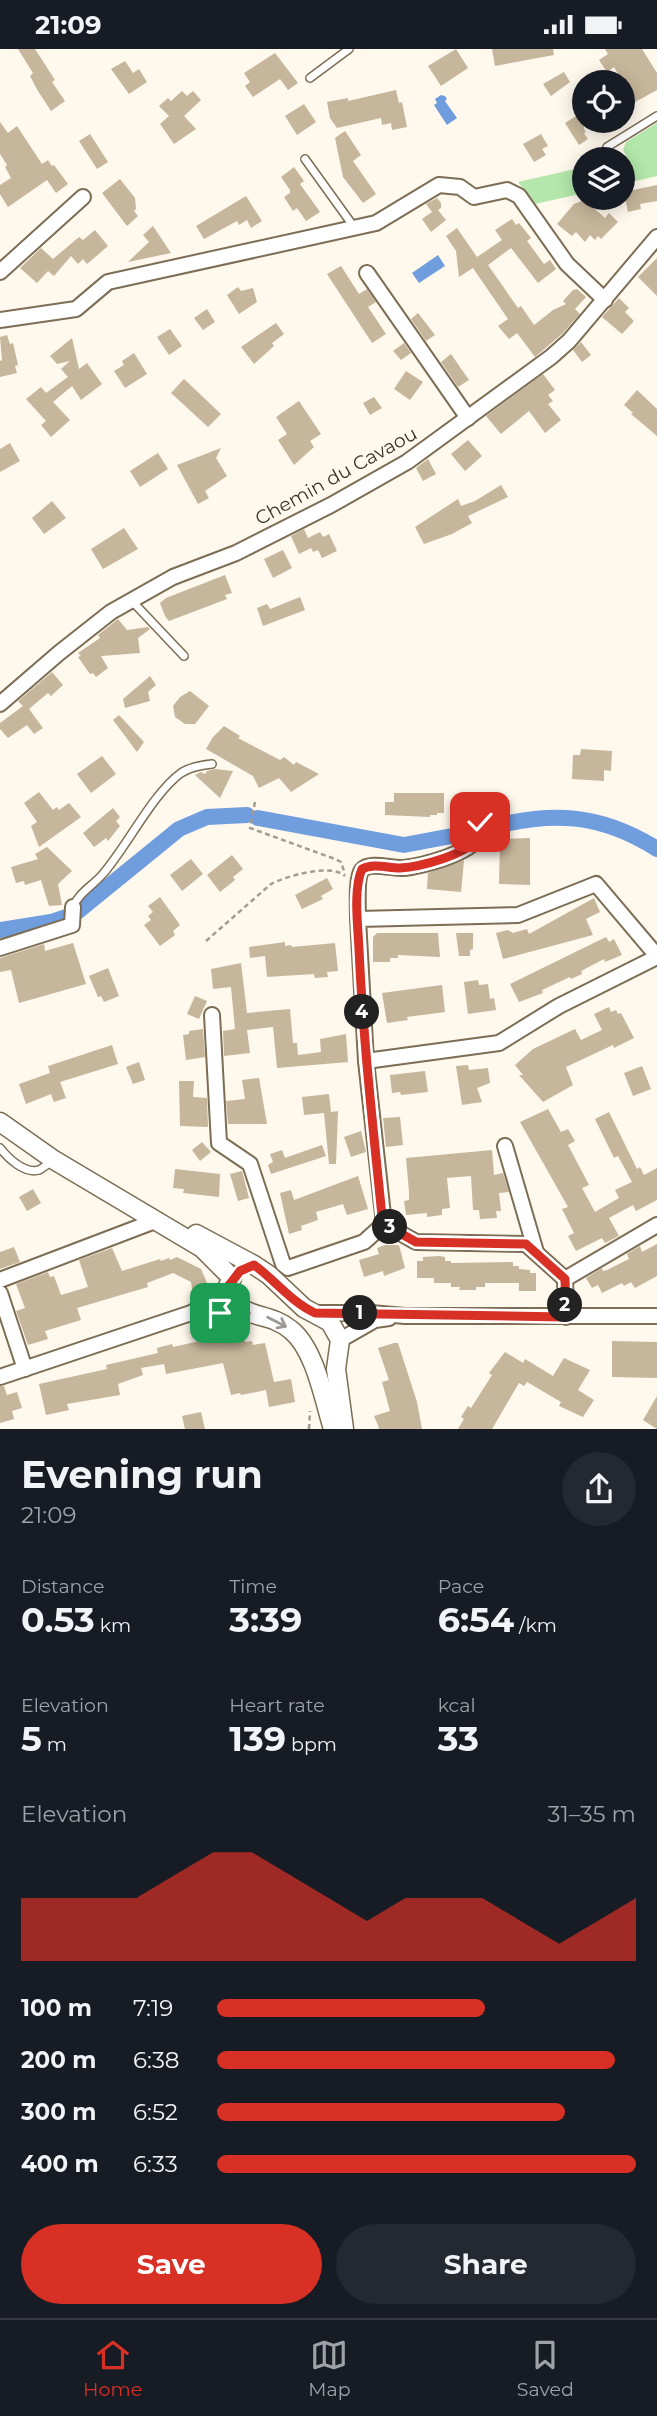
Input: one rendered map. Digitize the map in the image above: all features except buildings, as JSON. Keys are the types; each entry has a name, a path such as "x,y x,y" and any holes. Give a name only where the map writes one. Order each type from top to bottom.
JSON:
{"street":[{"path":"0,320 76,309 108,282 376,223 439,185 460,187 474,197 508,190 519,196 567,264 605,300"},
{"path":"0,272 83,197"},
{"name":"Chemin du Cavaou","path":"0,704 58,653 130,600 173,577 236,553 331,505 407,462 569,341 657,237"},
{"path":"367,273 468,418"},
{"path":"384,1224 366,1061 358,919 359,877 362,869 370,866 403,868 449,856 474,843 480,829"},
{"path":"358,919 518,915 596,884 657,956 559,1006 499,1043 366,1061"},
{"path":"0,948 66,929 72,925 73,913"},
{"path":"212,1015 219,1143 250,1164 283,1264 288,1268 365,1242 384,1224"},
{"path":"0,1122 54,1160 202,1248 230,1283 236,1306 246,1313"},
{"path":"505,1146 536,1253"},
{"path":"98,1186 254,1265 269,1275 295,1301 330,1322 339,1344 336,1369 345,1429"},
{"path":"0,1280 155,1221"},
{"path":"384,1224 416,1242 526,1244 565,1279 566,1317"},
{"path":"565,1279 657,1225"},
{"path":"0,1377 191,1313 213,1301 240,1271 254,1265"},
{"path":"0,1293 25,1369"},
{"path":"191,1313 246,1313 274,1319 293,1331 307,1349 333,1429"},
{"path":"315,1313 405,1316 657,1316"},
{"path":"307,1349 320,1354 375,1320 405,1316"}],"lane":[{"path":"310,78 349,49"},
{"path":"607,147 657,116"},
{"path":"305,159 354,228"},
{"path":"130,600 184,656"},
{"path":"73,913 76,900 102,876 162,794 181,773 200,765 212,764"},
{"path":"0,1148 6,1156 27,1170 39,1170 54,1160"}],"path":[{"path":"255,802 250,828 341,862 348,884"},
{"path":"206,941 271,884 281,879 320,870 341,872 346,877"}],"green space":[{"path":"657,123 657,176 635,181 635,147 624,147 626,142"},
{"path":"572,170 572,196 535,204 518,182"}],"water":[{"path":"441,95 445,96 445,101 457,118 447,125 434,105 437,103 435,99"},
{"path":"438,255 445,266 419,283 412,273"}],"waterway":[{"path":"77,912 179,829 207,817 247,815"},
{"path":"258,818 404,845 473,832"},
{"path":"488,828 533,819 575,819 615,828 657,849"},
{"path":"0,930 51,922 69,916"}],"route":[{"path":"220,1313 246,1313 236,1306 227,1288 240,1271 254,1265 269,1275 295,1301 315,1313 566,1317 565,1279 526,1244 416,1242 384,1224 382,1216 362,1008 359,877 362,869 370,866 403,868 449,856 474,843 480,835 480,822"}]}
